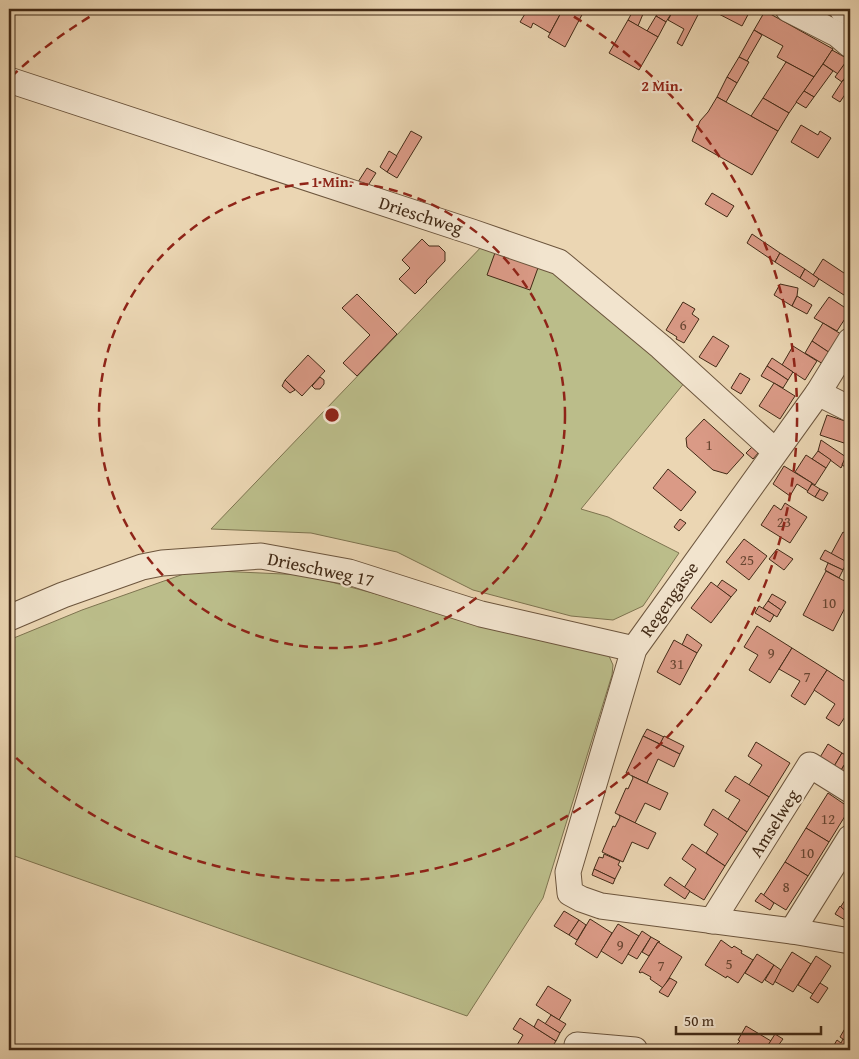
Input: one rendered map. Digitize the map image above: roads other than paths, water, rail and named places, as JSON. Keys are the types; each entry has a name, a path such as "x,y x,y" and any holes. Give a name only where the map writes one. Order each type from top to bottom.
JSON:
{"street":[{"path":"788,9 837,34 850,45"},
{"path":"842,9 850,13"},
{"name":"Drieschweg","path":"9,80 462,228 559,262 661,347 775,451"},
{"name":"Regengasse","path":"712,921 601,906 570,893 568,872 634,649 818,393 850,341"},
{"path":"818,393 850,409"},
{"name":"Drieschweg 17","path":"9,618 63,595 142,567 162,563 261,556 349,572 481,614 634,649"},
{"name":"Amselweg","path":"712,921 810,765 850,790"},
{"path":"792,931 850,838"},
{"path":"712,921 792,931 850,941"},
{"path":"577,1045 635,1050"}]}
